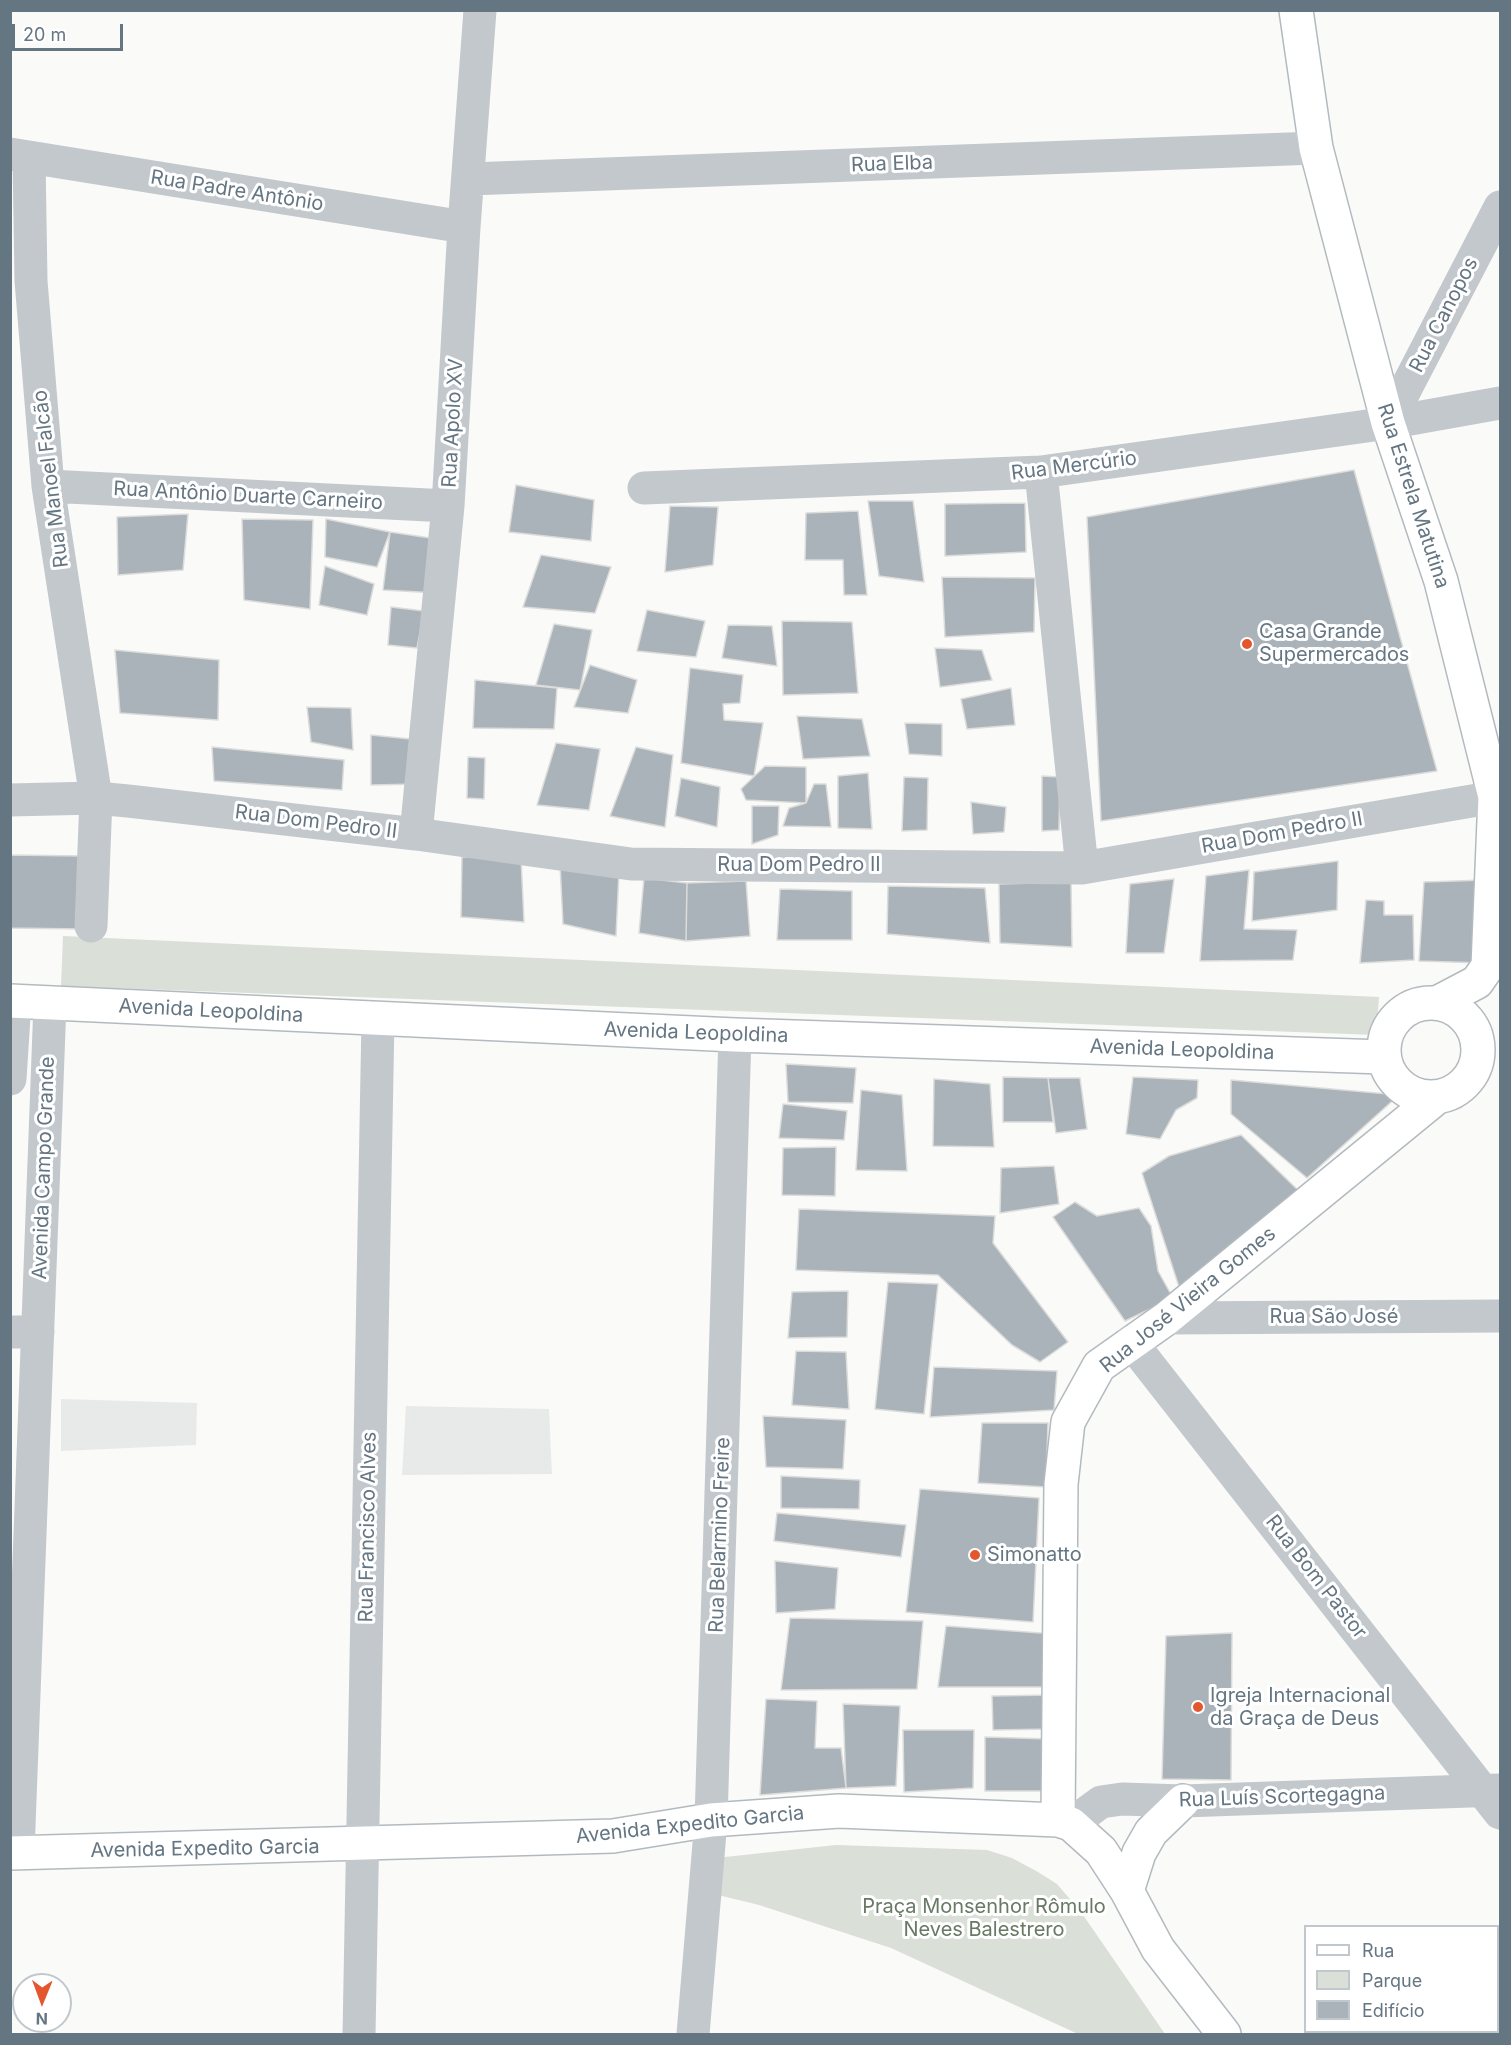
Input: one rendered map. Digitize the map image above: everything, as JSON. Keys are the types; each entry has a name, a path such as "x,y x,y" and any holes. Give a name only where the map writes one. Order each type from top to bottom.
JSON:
{"street":[{"name":"Rua Apolo XV","path":"416,834 448,506 464,227 480,10"},
{"name":"Rua Estrela Matutina","path":"1296,10 1316,148 1388,423 1441,581 1498,796 1488,966 1477,982 1484,1048"},
{"name":"Rua Elba","path":"469,179 1316,148"},
{"name":"Rua Padre Antônio","path":"20,156 464,227"},
{"name":"Rua Manoel Falcão","path":"20,156 21,284 48,486 96,798"},
{"name":"Rua Canopos","path":"1388,423 1500,207"},
{"name":"Rua Mercúrio","path":"644,488 1041,472 1388,423 1500,403"},
{"path":"1041,472 1082,868"},
{"name":"Rua Antônio Duarte Carneiro","path":"48,486 448,506"},
{"name":"Rua Dom Pedro II","path":"10,800 96,798 416,834 631,864 1082,868 1498,796"},
{"path":"91,927 96,798"},
{"path":"1437,1003 1458,1011 1484,1048 1472,1076 1458,1090 1436,1098 1413,1095 1393,1080 1383,1057 1385,1035 1396,1017 1414,1005 1437,1003 1477,982"},
{"name":"Avenida Leopoldina","path":"13,1001 735,1035 1383,1057"},
{"name":"Avenida Campo Grande","path":"10,1079 13,1001"},
{"name":"Avenida Campo Grande","path":"14,1853 24,1332 50,1003"},
{"name":"Rua Francisco Alves","path":"359,2034 378,1019"},
{"name":"Rua Belarmino Freire","path":"693,2034 711,1820 735,1035"},
{"name":"Rua José Vieira Gomes","path":"1065,1822 1061,1484 1068,1422 1099,1366 1167,1318 1436,1098"},
{"name":"Rua São José","path":"1167,1318 1500,1316"},
{"name":"Rua Bom Pastor","path":"1131,1342 1495,1798"},
{"name":"Rua Luís Scortegagna","path":"1065,1822 1101,1802 1122,1799 1495,1798"},
{"path":"1127,1890 1139,1853 1151,1832 1183,1800"},
{"name":"Avenida Expedito Garcia","path":"14,1853 362,1845 613,1836 711,1820 875,1810 1065,1822"},
{"path":"1065,1822 1101,1851 1127,1890 1158,1949 1224,2034"}],"shaded area":[{"path":"61,1399 197,1403 196,1445 61,1451"},
{"path":"406,1406 549,1409 552,1474 402,1475"}],"green space":[{"path":"63,936 1379,997 1376,1035 61,986"},
{"name":"Praça Monsenhor Rômulo Neves Balestrero","path":"836,1845 987,1850 1012,1858 1038,1872 1057,1884 1081,1912 1165,2034 1078,2034 891,1948 759,1905 714,1894 716,1858"}],"building":[{"name":"Casa Grande Supermercados","path":"1354,470 1437,771 1101,821 1087,517"},
{"path":"516,485 594,500 591,541 509,532"},
{"path":"868,501 913,501 924,582 879,576"},
{"path":"1025,503 1026,552 945,556 945,504"},
{"path":"670,506 718,507 713,565 665,572"},
{"path":"858,511 867,595 844,595 843,560 805,560 806,513"},
{"path":"188,514 183,570 118,575 117,517"},
{"path":"242,519 313,520 310,609 244,600"},
{"path":"326,519 390,532 377,567 325,557"},
{"path":"390,532 444,540 437,593 383,590"},
{"path":"541,555 611,567 595,613 523,607"},
{"path":"325,566 374,584 367,615 319,605"},
{"path":"942,577 1035,578 1034,632 945,637"},
{"path":"391,607 424,611 417,648 388,645"},
{"path":"647,610 705,621 696,657 637,651"},
{"path":"782,621 852,622 858,693 783,695"},
{"path":"554,624 592,630 580,690 536,685"},
{"path":"728,625 772,626 777,666 722,658"},
{"path":"935,648 982,650 992,680 940,687"},
{"path":"115,650 219,660 218,720 120,713"},
{"path":"590,665 637,680 628,713 574,707"},
{"path":"690,668 743,675 740,703 723,704 724,720 763,723 754,776 681,763"},
{"path":"475,680 557,688 554,729 473,728"},
{"path":"1011,688 1015,725 967,729 961,699"},
{"path":"307,707 351,708 353,750 311,742"},
{"path":"797,716 862,719 870,756 803,759"},
{"path":"905,723 942,724 942,756 909,754"},
{"path":"371,735 420,740 417,784 371,785"},
{"path":"556,743 600,749 589,810 537,805"},
{"path":"212,747 344,760 342,790 214,781"},
{"path":"636,747 673,755 665,827 610,816"},
{"path":"468,757 485,758 484,799 467,798"},
{"path":"765,766 806,767 806,803 746,800 741,789"},
{"path":"868,773 872,829 838,828 838,776"},
{"path":"1042,776 1060,777 1059,830 1042,831"},
{"path":"904,777 928,778 927,830 902,831"},
{"path":"681,778 720,787 717,827 675,816"},
{"path":"814,784 826,784 831,827 783,826 789,808 806,803"},
{"path":"971,802 1006,807 1004,832 973,834"},
{"path":"752,806 779,806 778,835 752,844"},
{"path":"10,855 82,856 81,929 10,928"},
{"path":"462,857 521,857 524,922 461,917"},
{"path":"1338,861 1337,910 1252,921 1254,872"},
{"path":"560,865 619,872 616,936 563,924"},
{"path":"1249,870 1244,929 1297,930 1293,960 1200,961 1206,876"},
{"path":"644,878 687,883 686,941 639,933"},
{"path":"1174,879 1164,953 1126,953 1130,884"},
{"path":"1486,880 1483,963 1419,961 1424,882"},
{"path":"746,881 750,936 686,941 687,883"},
{"path":"1071,882 1072,947 1000,943 999,884"},
{"path":"888,886 985,888 990,943 887,934"},
{"path":"780,889 852,891 852,940 777,940"},
{"path":"1366,900 1384,901 1384,915 1413,915 1414,960 1360,963"},
{"path":"786,1064 856,1068 853,1103 788,1102"},
{"path":"1003,1077 1048,1078 1053,1122 1003,1122"},
{"path":"1133,1077 1198,1080 1197,1098 1176,1110 1160,1139 1126,1134"},
{"path":"1048,1078 1080,1078 1087,1129 1056,1133"},
{"path":"934,1079 990,1084 994,1147 933,1146"},
{"path":"1231,1080 1399,1095 1307,1178 1231,1114"},
{"path":"861,1090 902,1095 907,1171 856,1170"},
{"path":"783,1104 847,1111 844,1140 779,1138"},
{"path":"1241,1135 1301,1193 1180,1290 1142,1173 1169,1156"},
{"path":"836,1147 835,1196 782,1195 783,1148"},
{"path":"1054,1166 1059,1204 1000,1213 1001,1168"},
{"path":"1075,1202 1097,1216 1139,1208 1151,1226 1158,1271 1173,1298 1125,1321 1053,1217"},
{"path":"799,1209 995,1216 993,1243 1068,1342 1040,1362 1012,1345 938,1275 796,1270"},
{"path":"888,1282 938,1284 924,1414 875,1409"},
{"path":"848,1291 847,1337 788,1338 792,1292"},
{"path":"796,1351 846,1352 849,1409 792,1405"},
{"path":"934,1367 1057,1371 1054,1410 930,1417"},
{"path":"763,1416 846,1420 843,1469 766,1467"},
{"path":"982,1423 1048,1423 1046,1487 978,1483"},
{"path":"781,1476 860,1480 859,1509 781,1508"},
{"name":"Simonatto","path":"920,1489 1039,1498 1033,1622 906,1612"},
{"path":"777,1513 906,1525 901,1557 774,1541"},
{"path":"775,1561 838,1568 835,1609 776,1613"},
{"path":"790,1618 923,1621 917,1689 781,1690"},
{"path":"946,1626 1054,1634 1052,1687 938,1687"},
{"name":"Igreja Internacional da Graça de Deus","path":"1232,1633 1231,1780 1162,1779 1166,1636"},
{"path":"1054,1695 1052,1729 993,1730 992,1696"},
{"path":"766,1699 817,1701 815,1748 841,1748 846,1788 760,1795"},
{"path":"843,1704 900,1706 896,1786 846,1788"},
{"path":"903,1730 974,1730 973,1788 904,1792"},
{"path":"985,1737 1049,1739 1049,1791 985,1791"}],"place":[{"name":"Casa Grande Supermercados","path":"1247,644"},
{"name":"Simonatto","path":"975,1555"},
{"name":"Igreja Internacional da Graça de Deus","path":"1198,1707"}]}
